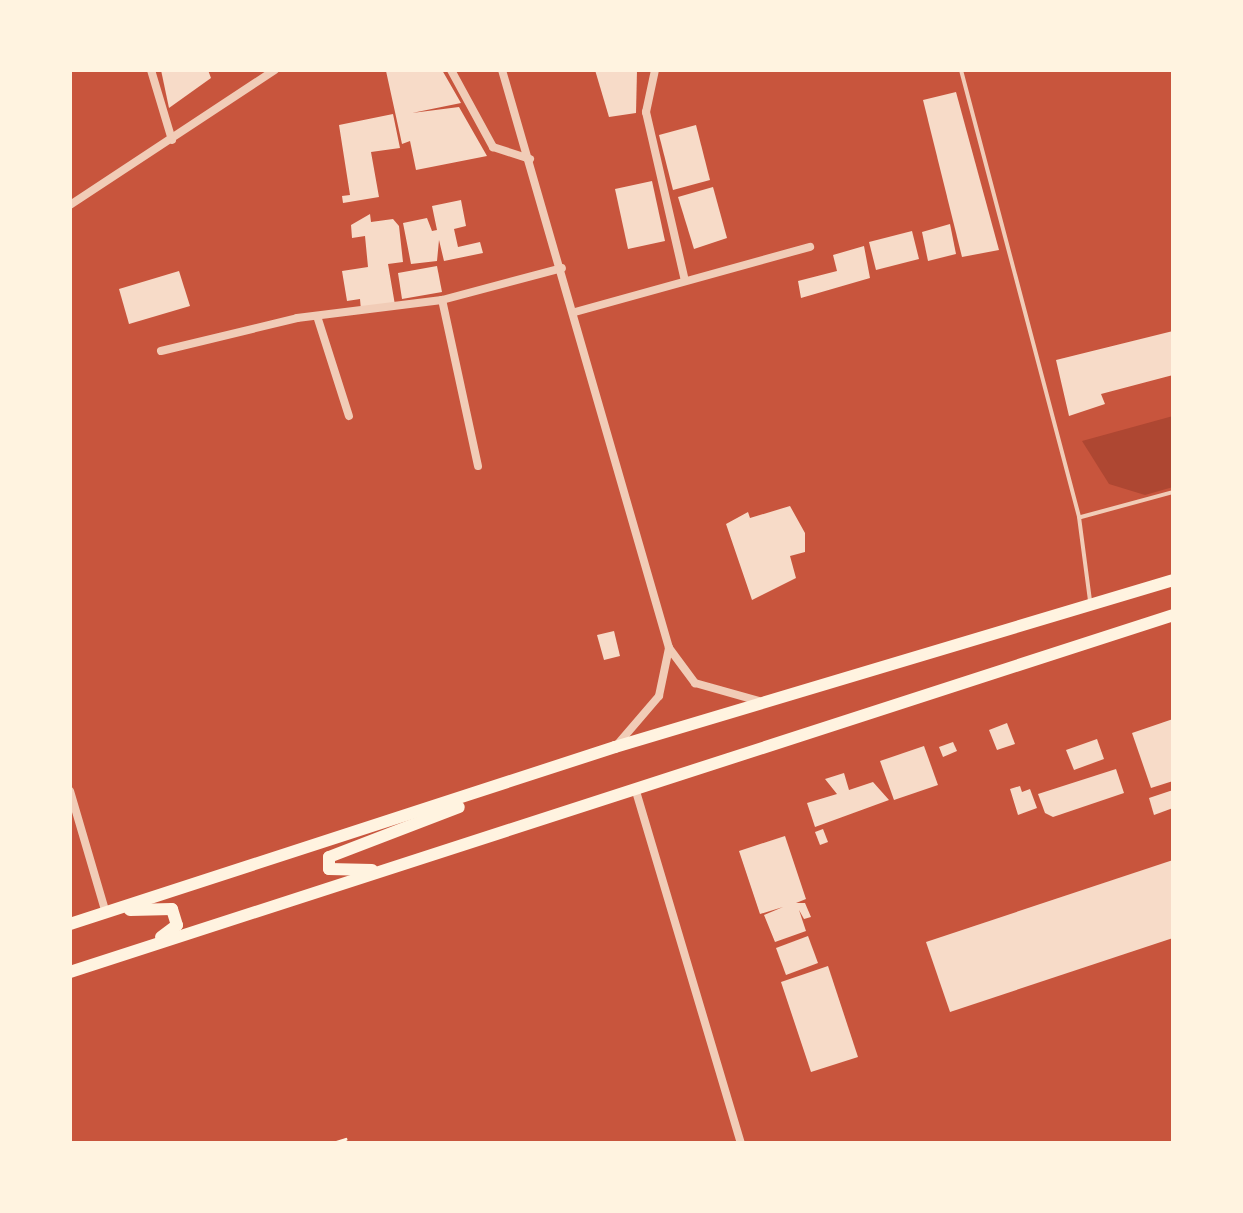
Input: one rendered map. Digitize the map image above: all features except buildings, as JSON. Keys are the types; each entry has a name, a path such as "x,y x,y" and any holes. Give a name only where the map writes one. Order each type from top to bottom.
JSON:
{"highway":[{"path":"70,924 616,747 1173,580"},
{"path":"70,972 1173,616"},
{"path":"402,866 342,873 330,870 330,857 616,747"},
{"path":"106,913 172,909 178,924 137,950"}],"street":[{"path":"152,70 172,140"},
{"path":"70,205 274,70"},
{"path":"451,70 494,147 530,159"},
{"path":"502,70 669,648 695,682 764,702"},
{"path":"655,70 646,112 685,281"},
{"path":"575,312 810,246"},
{"path":"160,351 317,316 442,300 562,268"},
{"path":"442,300 478,466"},
{"path":"317,316 349,416"},
{"path":"616,747 659,696 669,648"},
{"path":"636,788 742,1143"},
{"path":"71,796 106,913"}],"lane":[{"path":"961,70 1079,517 1090,605"},
{"path":"1079,517 1173,492"}],"path":[{"path":"333,1143 344,1139"}],"shaded area":[{"path":"1173,416 1173,487 1145,495 1109,484 1082,441"}]}
